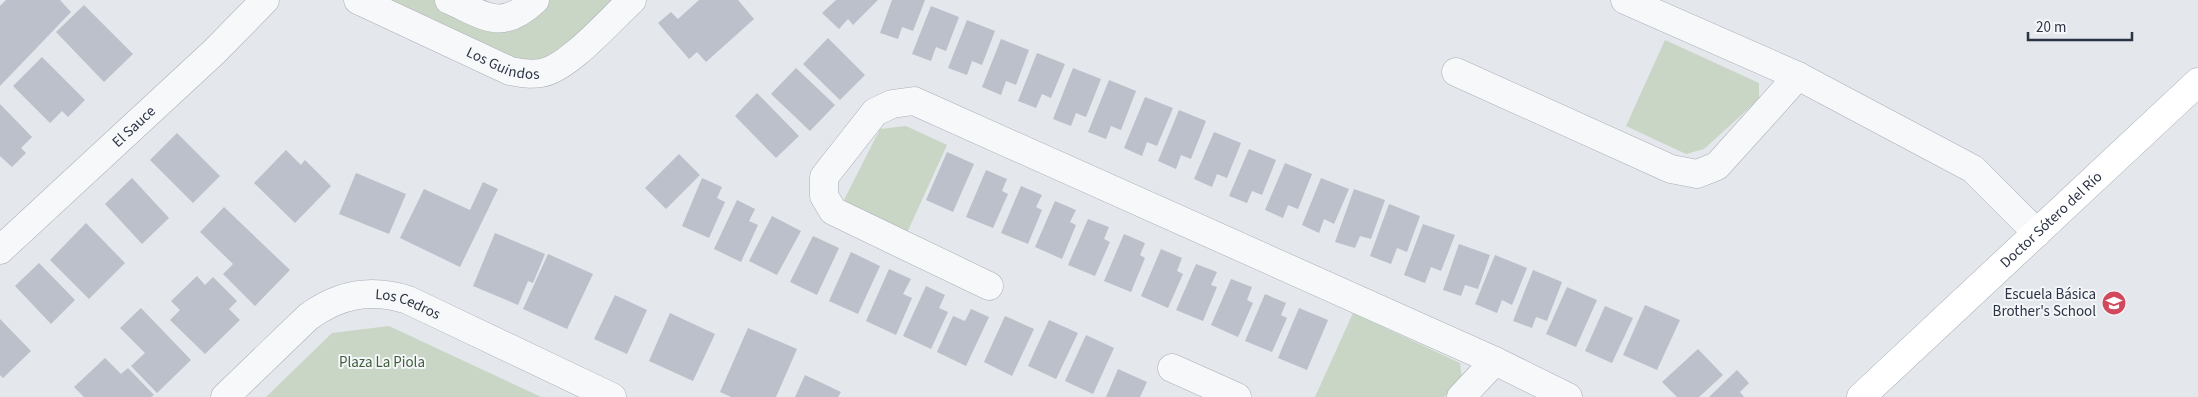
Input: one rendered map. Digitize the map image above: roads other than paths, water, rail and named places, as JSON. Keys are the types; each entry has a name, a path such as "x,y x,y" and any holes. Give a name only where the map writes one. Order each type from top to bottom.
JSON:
{"main road":[{"name":"Doctor Sótero del Río","path":"1860,397 2198,82"}],"street":[{"name":"El Sauce","path":"0,250 214,52 265,0"},
{"name":"Los Guindos","path":"358,0 510,71 526,74 542,73 567,61 632,0"},
{"path":"449,0 497,19 511,18 534,0"},
{"path":"1625,0 1798,76 1974,169 2036,233"},
{"path":"1456,72 1671,169 1697,174 1717,166 1798,76"},
{"path":"989,286 833,212 824,196 824,177 875,112 892,104 914,101 1495,362 1568,397"},
{"name":"Los Cedros","path":"225,397 308,317 322,307 338,299 373,293 391,295 408,300 612,397"},
{"path":"1461,397 1495,362"},
{"path":"1172,368 1237,397"}],"place":[{"name":"Escuela Básica Brother's School","path":"2114,303"}],"park label":[{"name":"Plaza La Piola","path":"382,362"}]}
